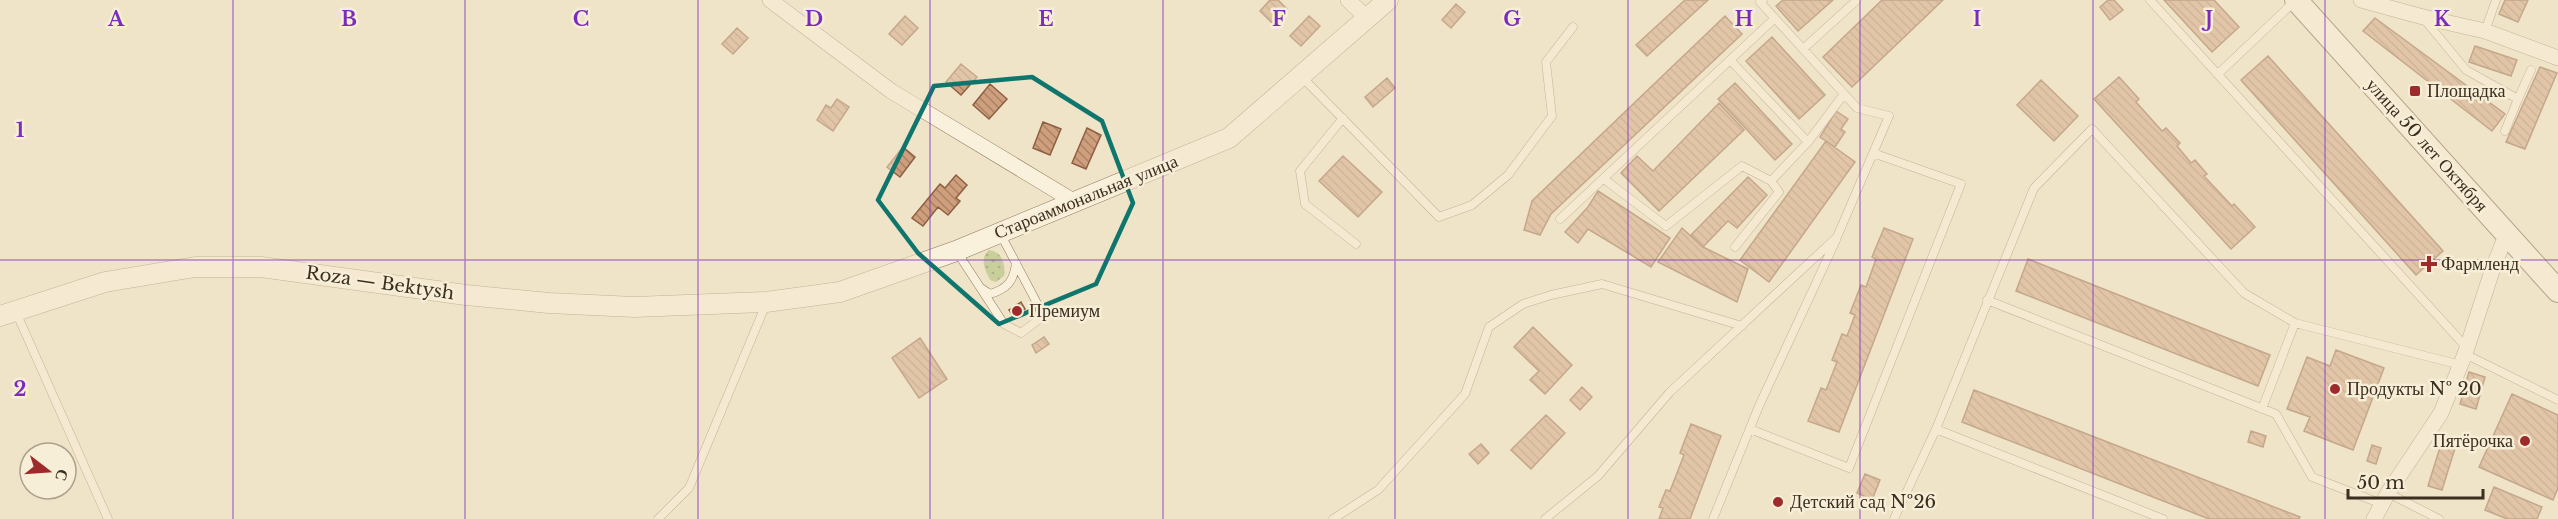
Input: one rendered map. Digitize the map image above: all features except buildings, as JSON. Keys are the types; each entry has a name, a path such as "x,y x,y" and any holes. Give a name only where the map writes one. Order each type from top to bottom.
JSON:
{"main road":[{"name":"улица 50 лет Октября","path":"2296,0 2558,291"}],"street":[{"path":"770,0 891,91 1075,202"},
{"path":"1348,0 1367,18"},
{"name":"Староаммональная улица","path":"766,302 840,292 956,251 1229,138 1388,0"},
{"path":"2361,0 2485,31 2558,58"},
{"path":"2374,519 2385,498 2441,413 2464,356 2507,233"},
{"name":"Roza — Bektysh","path":"8,314 105,282 195,267 261,267 466,296 549,303 634,307 766,302"}],"lane":[{"path":"1713,519 1750,429 1889,116 1857,108 1760,2 1763,0"},
{"path":"1803,49 1857,0"},
{"path":"2150,0 2218,74 2464,356"},
{"path":"2218,74 2296,0"},
{"path":"2485,31 2496,0"},
{"path":"2423,17 2466,70 2518,99"},
{"path":"1560,219 1775,18"},
{"path":"1301,75 1440,217 1472,206 1508,175 1552,116 1546,62 1573,27"},
{"path":"1730,60 1808,142"},
{"path":"2505,131 2531,70"},
{"path":"1771,181 1808,142 1844,94"},
{"path":"1343,118 1300,171 1305,204 1356,244"},
{"path":"1894,519 1936,429 2034,188 2092,129 2244,293 2295,323 2464,356 2558,400"},
{"path":"1750,429 1850,468 1961,184 1873,153"},
{"path":"1604,179 1666,226 1742,166 1771,181 1779,192 1735,247"},
{"path":"956,251 1004,324 1021,333 1030,328 1040,315 1038,305 1000,233"},
{"path":"1545,519 1598,476 1670,392 1837,237"},
{"path":"980,287 990,294 1001,290 1011,282 1016,263"},
{"path":"1333,519 1378,490 1465,394 1489,327 1523,304 1551,295 1602,284 1742,326"},
{"path":"1987,300 2276,414 2313,477 2385,498 2439,519"},
{"path":"658,519 689,488 766,302"},
{"path":"8,314 108,519"},
{"path":"2262,409 2295,323"},
{"path":"1936,429 2163,519"}],"highlighted area":[{"path":"1032,77 1102,121 1133,203 1096,284 999,324 918,253 878,200 934,86"}],"green space":[{"path":"989,250 997,253 1004,263 1004,276 996,282 990,280 984,264 984,257"}],"place":[{"name":"Площадка","path":"2415,91"},
{"name":"Фармленд","path":"2429,264"},
{"name":"Премиум","path":"1017,311"},
{"name":"Продукты № 20","path":"2335,389"},
{"name":"Пятёрочка","path":"2525,441"},
{"name":"Детский сад №26","path":"1778,502"}]}
